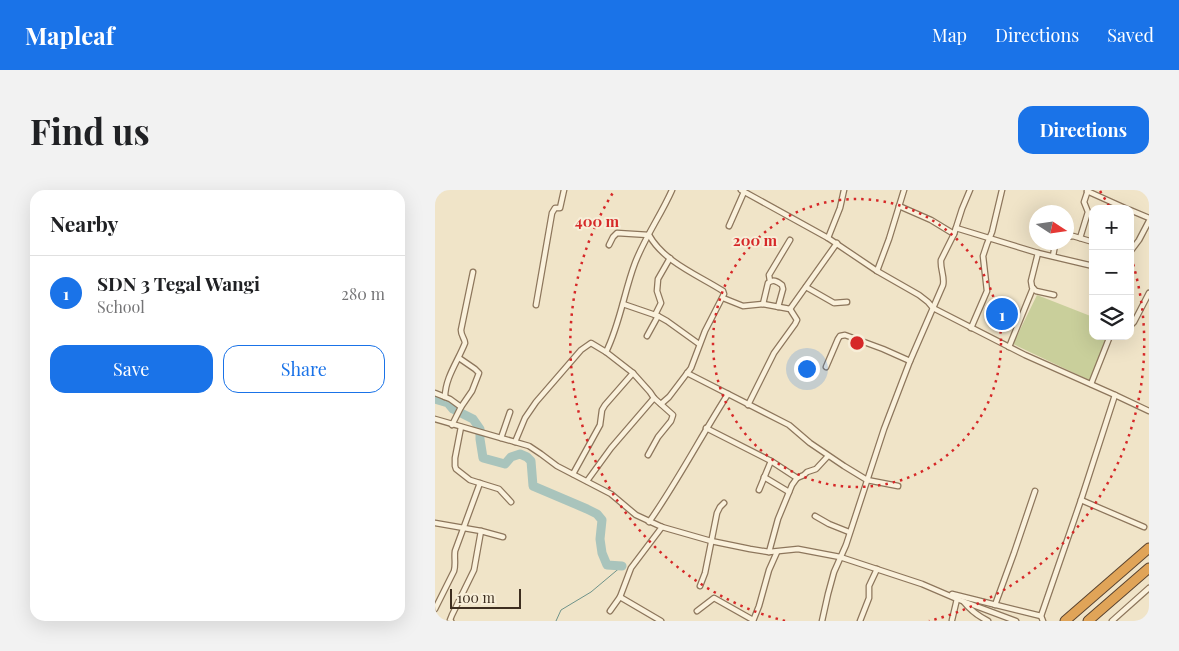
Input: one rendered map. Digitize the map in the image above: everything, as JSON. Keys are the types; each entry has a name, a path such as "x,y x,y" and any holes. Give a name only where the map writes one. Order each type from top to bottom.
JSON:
{"highway":[{"path":"1065,621 1149,548"},
{"path":"1088,621 1149,568"}],"street":[{"path":"536,305 553,211 555,208 560,208 564,190"},
{"path":"605,352 614,334 635,263 672,190"},
{"path":"828,238 840,208 844,190"},
{"path":"877,271 904,190"},
{"path":"822,621 828,594 840,557 885,429 910,361 942,290 944,281 941,260 955,231 970,190"},
{"path":"971,328 987,291 983,256 992,232 1002,190"},
{"path":"729,226 743,191 837,243 877,271 919,294 933,308 971,328 1149,411"},
{"path":"1080,238 1088,212 1085,202 1088,191 1120,205"},
{"path":"899,206 955,231 1089,265"},
{"path":"1132,250 1139,240 1149,219 1134,212"},
{"path":"609,244 617,233 649,235"},
{"path":"649,235 656,247 670,258 723,290 725,294 699,344 692,365 669,397 661,404"},
{"path":"1074,236 1089,241"},
{"path":"763,304 770,281 769,276 791,240"},
{"path":"790,309 837,243"},
{"path":"1053,256 1054,250"},
{"path":"1038,253 1031,285 1036,291 1054,295"},
{"path":"647,336 661,303 657,292 658,279 670,258"},
{"path":"445,397 447,382 465,344 461,330 473,272"},
{"path":"770,281 774,280 782,285 783,289 778,307"},
{"path":"805,287 834,304 847,302"},
{"path":"1009,346 1033,288"},
{"path":"1134,322 1149,293"},
{"path":"723,298 743,306 763,304 790,309 796,317 796,322 774,353 748,405"},
{"path":"623,304 667,321 699,344"},
{"path":"825,367 841,336 883,349 910,361"},
{"path":"1091,384 1109,340"},
{"path":"515,442 531,408 581,350 591,343 633,373 654,398 671,413 673,417 648,454"},
{"path":"452,425 472,391 479,373 459,358"},
{"path":"573,474 600,425 602,410 633,373"},
{"path":"687,373 789,425 828,456 867,480 898,486"},
{"path":"435,393 454,401 461,408"},
{"path":"649,522 673,486 728,394"},
{"path":"435,419 534,449 557,466 611,494 636,515 662,527 711,541 769,552 798,549 840,557 943,592 1042,618 1115,395"},
{"path":"587,481 611,448 654,398"},
{"path":"501,438 510,412"},
{"path":"461,428 456,450 455,466 457,470 475,481 499,489 511,502"},
{"path":"706,428 771,461 797,478"},
{"path":"769,552 789,492 797,478 814,470 828,456"},
{"path":"759,490 771,461"},
{"path":"764,476 789,492"},
{"path":"435,609 456,566 455,551 463,529 475,481"},
{"path":"995,605 1035,491"},
{"path":"1081,500 1144,527"},
{"path":"700,586 705,573 717,512 724,504"},
{"path":"815,516 849,532"},
{"path":"435,523 503,537"},
{"path":"610,611 620,597 631,568 662,527"},
{"path":"450,621 474,570 481,531"},
{"path":"697,611 714,598 753,621 769,570 777,552"},
{"path":"860,621 869,598 869,586 877,569"},
{"path":"1112,621 1149,588"},
{"path":"943,592 1016,621"},
{"path":"620,597 661,621"},
{"path":"952,620 957,599"},
{"path":"963,601 977,615 988,621"}],"green space":[{"path":"1037,295 1089,315 1089,340 1108,340 1091,381 1013,344"}],"waterway":[{"path":"435,399 448,403 453,409 473,419 480,429 483,458 505,464 511,457 520,454 527,457 531,461 533,486 597,514 602,520 600,539 602,553 607,565 622,566"},
{"path":"556,621 561,610 591,592 622,566"}],"place":[{"name":"SDN 3 Tegal Wangi","path":"1002,314"}]}
